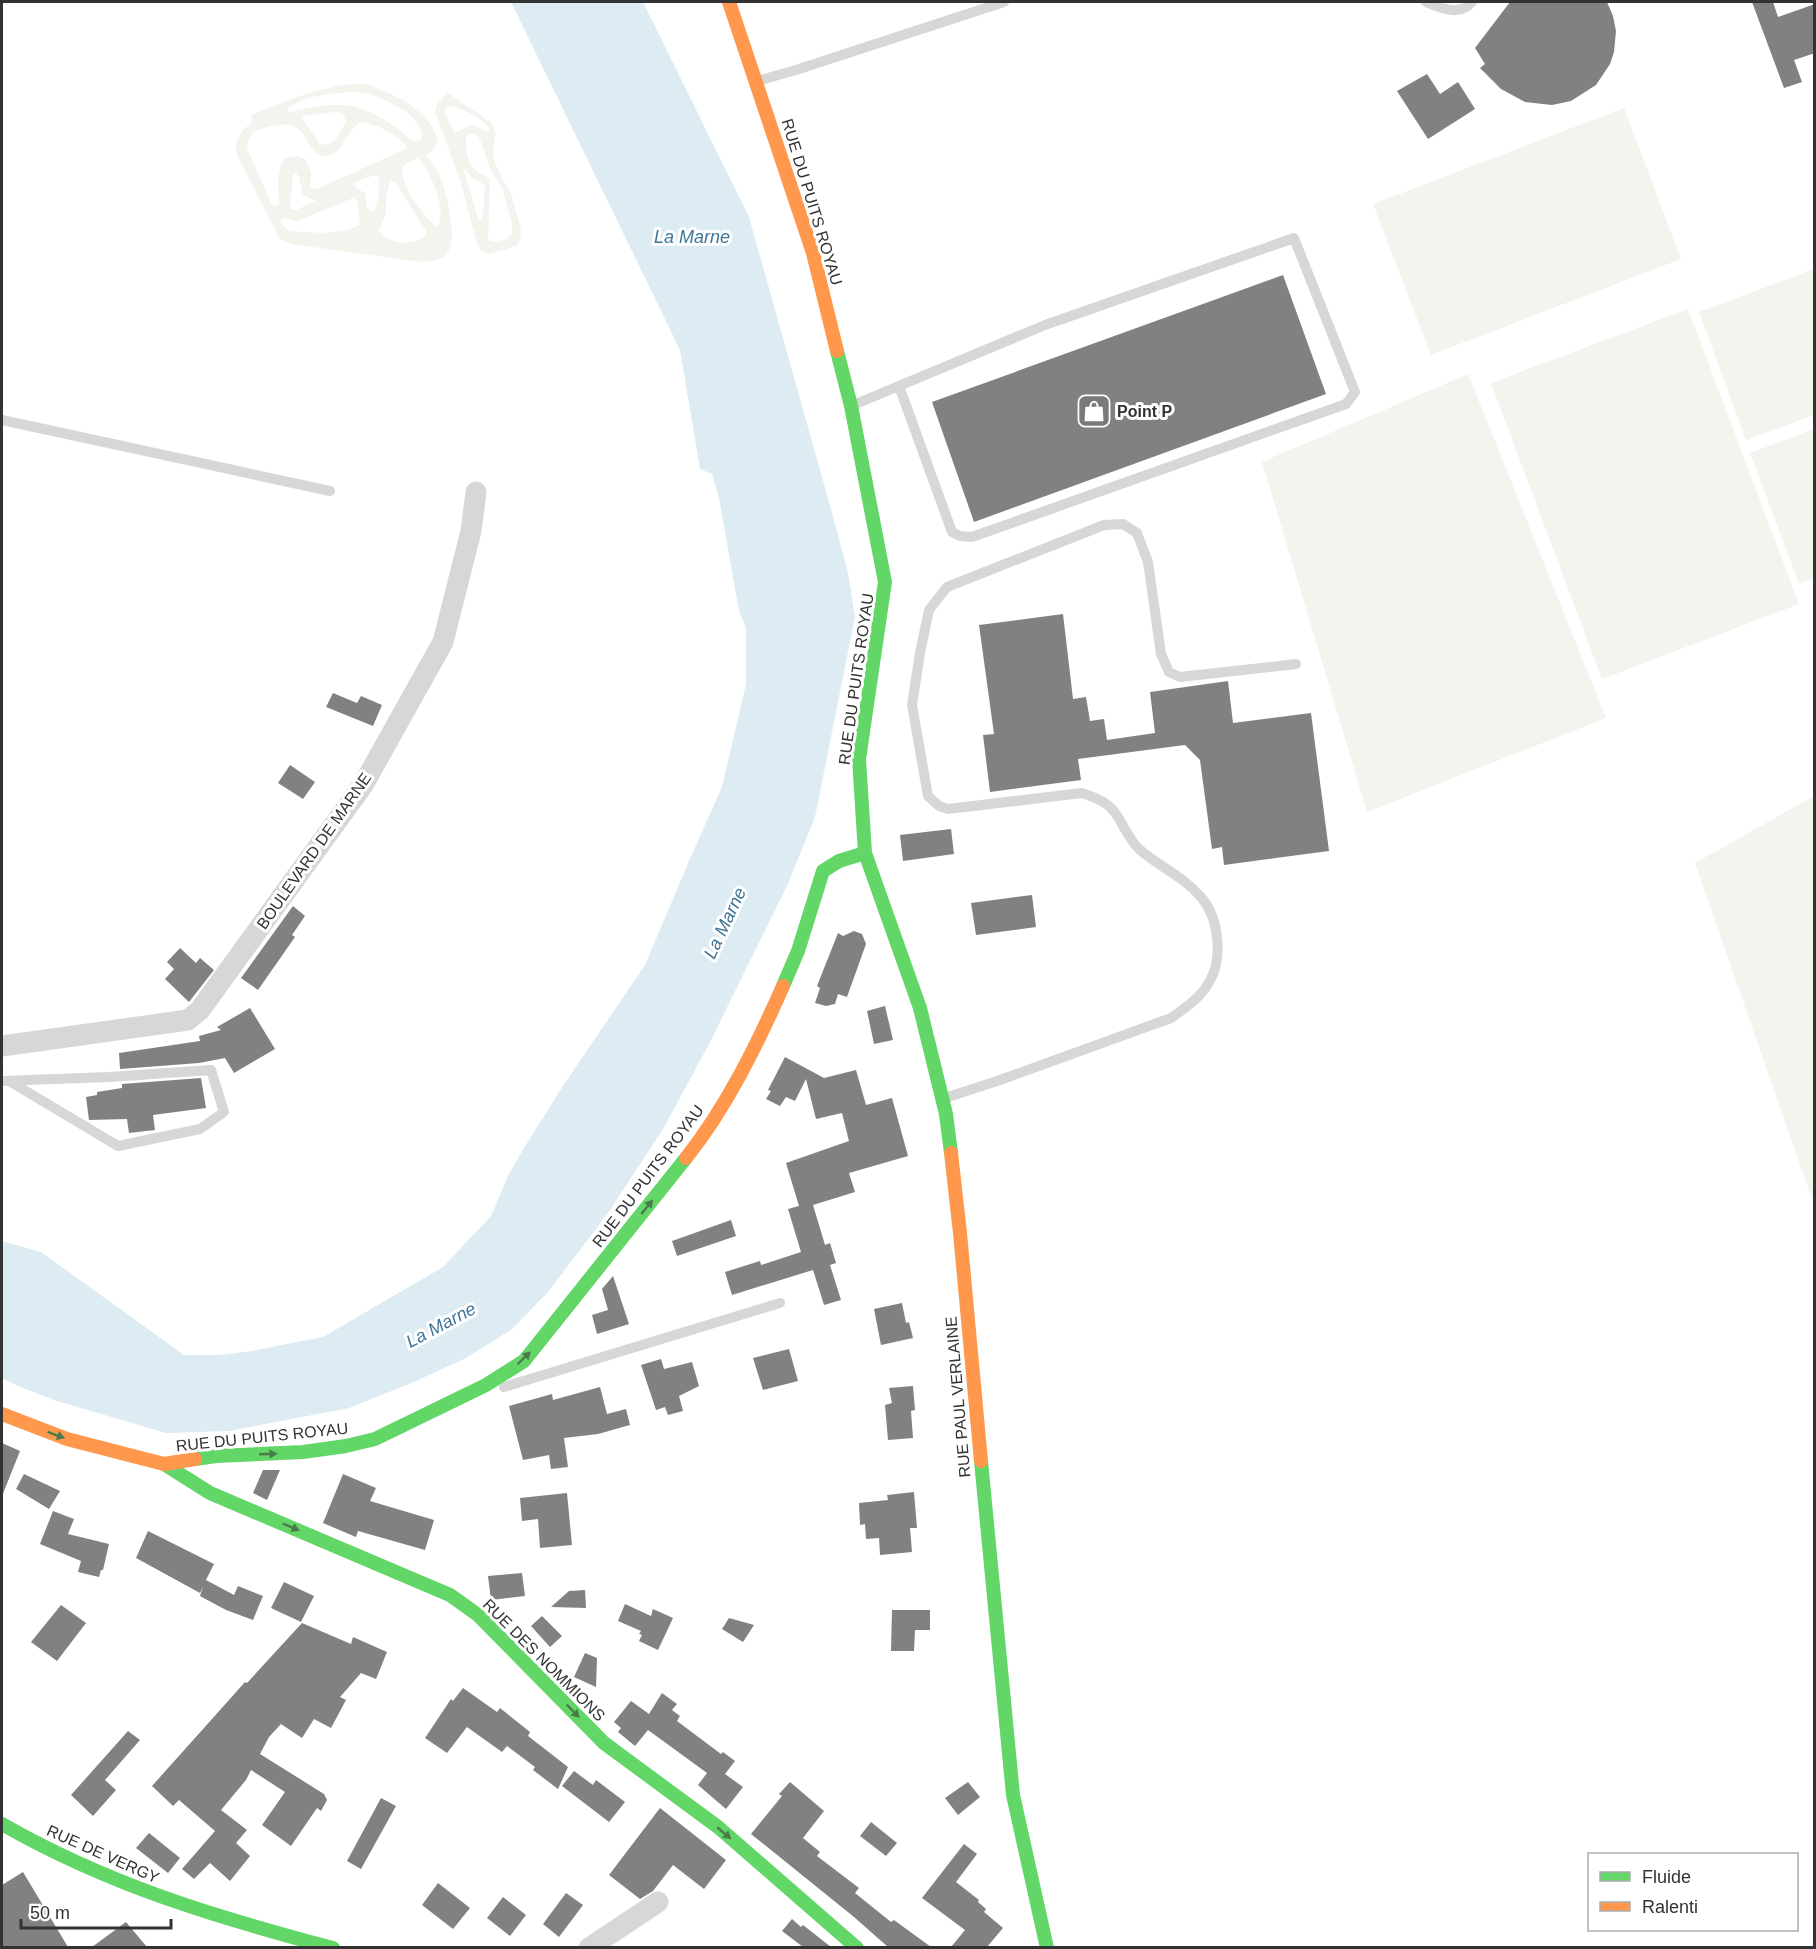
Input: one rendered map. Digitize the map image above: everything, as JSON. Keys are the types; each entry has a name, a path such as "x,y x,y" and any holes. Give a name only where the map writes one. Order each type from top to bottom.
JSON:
{"street":[{"name":"RUE DU PUITS ROYAU","path":"2,1414 67,1439 164,1464 216,1456 303,1452 375,1440 486,1385 524,1360 708,1130 766,1022 794,961 823,871 839,861 865,853 858,759 885,582 851,406 813,253 729,2"},
{"name":"BOULEVARD DE MARNE","path":"2,1046 188,1020 200,1010 363,785 443,642 471,531 476,492"},
{"name":"RUE PAUL VERLAINE","path":"865,853 920,1008 942,1099 961,1245 1013,1795 1047,1947"},
{"name":"RUE DES NOMMIONS","path":"164,1464 210,1493 450,1595 478,1615 604,1743 718,1827 857,1947"},
{"name":"RUE DE VERGY","path":"2,1824 78,1864 149,1893 235,1922 333,1947"},
{"path":"589,1947 658,1902"}],"lane":[{"path":"756,81 1004,2"},
{"path":"1426,2 1448,11 1468,7 1472,2"},
{"path":"851,406 1045,325 1294,238 1355,392 1346,404 972,537 960,536 952,532 899,386"},
{"path":"2,420 330,491"},
{"path":"942,1099 1171,1018 1191,1005 1209,983 1217,962 1213,917 1202,897 1176,873 1139,849 1130,839 1120,818 1108,804 1100,799 1082,794 948,809 939,806 928,796 912,705 928,610 947,587 1104,525 1123,524 1137,533 1148,562 1161,654 1168,672 1180,677 1296,664"},
{"path":"211,1070 224,1112 200,1129 118,1146 5,1081 211,1070"},
{"path":"452,1402 780,1303"}],"shaded area":[{"path":"366,84 401,99 425,117 436,134 437,142 434,149 425,155 439,174 448,202 452,236 448,252 443,257 422,262 291,244 280,239 238,157 236,147 238,138 252,123 251,115 308,93 342,85","holes":["361,93 396,105 415,120 422,139 414,142 388,122 358,108 330,105 290,112 286,110 308,98","343,113 346,121 342,130 330,144 320,144 301,116","362,122 376,126 393,134 408,148 317,189 310,186 311,173 305,159 298,156 285,158 279,174 279,203 277,206 272,205 247,148 247,143 254,131 282,125 296,127 316,153 327,156 338,150 352,129","418,158 428,172 439,202 440,220 437,228 419,208 409,192 403,175 403,167","296,173 303,195 316,201 296,210 290,207 293,174","375,175 379,178 377,204 374,211 371,212 367,207 365,193 356,188 355,182","390,181 396,183 426,231 426,236 408,243 389,239 379,231 386,212","353,198 357,201 360,224 354,228 335,232 304,232 287,230 280,221 284,218 297,221"]},
{"path":"448,93 492,123 495,132 494,159 512,197 520,227 521,234 517,246 489,254 482,252 477,244 460,180 435,112 437,104","holes":["450,106 473,115 490,130 486,132 473,125 454,133 444,110","476,134 480,139 491,171 502,187 512,224 512,234 504,240 488,239 490,180 475,170 470,163 466,150 466,137","465,169 470,176 485,185 481,220 478,218"]},
{"path":"1624,108 1681,259 1431,355 1373,204"},
{"path":"1814,269 1814,415 1746,440 1699,312"},
{"path":"1688,309 1799,604 1602,679 1491,383"},
{"path":"1468,374 1606,718 1367,812 1262,462"},
{"path":"1814,429 1814,578 1799,584 1750,453"},
{"path":"1814,796 1814,1205 1695,863"}],"water":[{"name":"La Marne","path":"511,2 643,2 749,217 834,520 848,573 855,617 815,817 787,886 708,1046 663,1129 608,1213 548,1292 511,1330 466,1358 349,1408 229,1431 166,1433 57,1401 2,1378 2,1241 41,1252 184,1355 220,1355 252,1351 323,1337 443,1267 491,1216 508,1176 524,1148 645,965 722,787 746,684 746,628 739,611 719,498 712,474 700,469 680,350"}],"building":[{"path":"1510,2 1607,2 1616,31 1614,52 1610,64 1596,85 1571,101 1552,105 1525,102 1501,89 1480,68 1485,64 1475,48"},
{"path":"1752,2 1773,2 1778,17 1815,4 1815,53 1794,60 1802,82 1784,88"},
{"path":"1427,74 1440,94 1458,82 1475,109 1428,139 1397,91"},
{"name":"Point P","path":"1283,275 1326,394 974,522 932,402"},
{"path":"1063,614 1073,699 1086,697 1090,721 1104,719 1107,740 1155,733 1150,692 1228,681 1233,723 1311,713 1329,851 1224,865 1222,847 1212,849 1200,760 1185,745 1078,759 1081,780 990,792 983,735 994,734 979,625"},
{"path":"333,693 357,703 361,696 382,705 373,726 326,707"},
{"path":"290,765 315,782 303,799 278,783"},
{"path":"951,829 954,854 903,861 900,835"},
{"path":"1032,895 1036,927 976,935 971,903"},
{"path":"293,906 305,916 292,935 295,937 258,990 241,978"},
{"path":"854,931 862,934 866,944 847,997 838,994 835,1004 826,1006 815,1003 820,988 817,986 838,933 843,936"},
{"path":"180,948 196,963 200,958 214,970 189,1002 165,979 174,969 167,962"},
{"path":"885,1006 893,1040 874,1044 867,1011"},
{"path":"250,1008 275,1049 234,1073 225,1058 199,1063 120,1069 119,1053 200,1041 199,1036 221,1030 217,1027"},
{"path":"785,1057 824,1078 856,1070 866,1105 892,1098 908,1156 849,1173 855,1192 813,1205 825,1245 830,1243 836,1263 830,1265 841,1300 824,1305 813,1270 732,1295 725,1272 760,1261 761,1265 801,1252 788,1209 799,1206 786,1163 849,1141 842,1113 816,1119 806,1079 795,1101 786,1097 780,1106 766,1099 771,1091 768,1090"},
{"path":"201,1078 206,1108 153,1115 155,1130 129,1133 127,1119 89,1120 86,1097 97,1095 97,1092 122,1088 122,1084"},
{"path":"731,1220 736,1236 677,1256 672,1241"},
{"path":"613,1276 629,1324 597,1334 592,1315 608,1310 602,1289"},
{"path":"902,1303 906,1323 909,1322 913,1338 881,1345 874,1309"},
{"path":"789,1349 798,1381 763,1390 753,1358"},
{"path":"661,1359 664,1369 692,1362 699,1386 679,1396 683,1411 668,1415 665,1407 656,1410 641,1365"},
{"path":"913,1386 915,1410 911,1411 913,1438 888,1440 885,1405 892,1403 889,1388"},
{"path":"600,1387 607,1414 626,1409 630,1425 598,1434 564,1438 568,1467 551,1469 549,1455 523,1460 509,1406 552,1394 553,1400"},
{"path":"2,1443 20,1451 2,1496"},
{"path":"263,1470 280,1470 267,1500 253,1493"},
{"path":"24,1474 60,1491 49,1509 16,1489"},
{"path":"343,1474 376,1488 370,1501 434,1520 425,1550 358,1531 356,1537 323,1523"},
{"path":"914,1492 917,1528 910,1528 912,1552 880,1555 879,1538 866,1539 865,1524 860,1525 859,1503 888,1500 887,1495"},
{"path":"567,1493 572,1545 540,1548 538,1519 522,1521 520,1498"},
{"path":"53,1511 74,1519 68,1534 109,1544 99,1577 78,1572 81,1561 40,1544"},
{"path":"148,1531 214,1564 206,1580 234,1595 238,1586 263,1596 253,1620 226,1610 200,1596 203,1586 200,1593 136,1558"},
{"path":"522,1573 525,1596 491,1600 488,1576"},
{"path":"284,1582 314,1596 301,1622 271,1608"},
{"path":"585,1590 586,1608 551,1607 569,1591"},
{"path":"625,1604 651,1616 653,1609 673,1618 658,1650 639,1641 641,1631 618,1621"},
{"path":"61,1605 86,1623 57,1661 31,1642"},
{"path":"892,1610 930,1610 930,1630 915,1630 914,1651 891,1651"},
{"path":"542,1616 562,1636 550,1647 531,1626"},
{"path":"729,1618 754,1625 743,1642 722,1629"},
{"path":"302,1623 351,1644 353,1637 387,1652 376,1679 361,1673 340,1697 346,1700 331,1728 314,1719 302,1738 281,1724 269,1737 260,1754 324,1794 327,1800 321,1811 317,1808 291,1846 262,1825 285,1792 251,1770 246,1780 221,1810 247,1830 236,1843 250,1856 230,1881 210,1863 194,1879 182,1869 215,1831 179,1800 173,1806 152,1786 245,1682 247,1683"},
{"path":"585,1653 597,1658 596,1687 574,1677"},
{"path":"463,1688 497,1712 500,1708 530,1732 528,1736 568,1767 558,1789 533,1770 535,1767 507,1746 502,1752 467,1727 447,1753 425,1738 451,1699 453,1701"},
{"path":"662,1693 677,1704 672,1710 680,1716 677,1721 721,1754 723,1752 735,1761 725,1774 743,1787 726,1809 698,1785 707,1773 648,1730 635,1746 618,1732 621,1728 614,1722 631,1701 649,1714"},
{"path":"128,1731 140,1740 105,1780 116,1790 93,1816 71,1795"},
{"path":"574,1771 593,1785 596,1780 625,1802 609,1822 562,1786"},
{"path":"790,1782 824,1811 803,1838 820,1852 817,1856 859,1888 855,1893 891,1922 894,1920 931,1947 888,1947 751,1834 782,1796 779,1794"},
{"path":"968,1782 980,1797 958,1815 945,1798"},
{"path":"381,1798 396,1806 361,1869 347,1861"},
{"path":"660,1808 726,1860 704,1889 673,1865 653,1891 640,1899 609,1875"},
{"path":"871,1822 897,1843 886,1856 860,1836"},
{"path":"149,1833 180,1858 168,1873 136,1848"},
{"path":"964,1844 977,1854 956,1882 979,1900 978,1902 986,1909 984,1912 1003,1928 987,1947 951,1947 965,1930 922,1898"},
{"path":"23,1872 68,1947 2,1947 2,1885"},
{"path":"438,1883 470,1908 453,1929 422,1905"},
{"path":"566,1893 583,1905 559,1937 543,1924"},
{"path":"503,1897 526,1915 510,1936 487,1918"},
{"path":"792,1919 831,1947 803,1947 782,1931"},
{"path":"126,1922 147,1947 92,1947"}],"traffic: fast":[{"path":"837,351 851,406 885,582 859,759 865,853 920,1008 946,1114 951,1153"},
{"path":"783,986 798,951 823,871 839,861 865,853"},
{"path":"195,1459 303,1452 375,1439 486,1385 524,1361 686,1158"},
{"path":"981,1461 1013,1795 1047,1948"},
{"path":"164,1464 210,1493 450,1595 478,1615 604,1743 718,1827 857,1948"},
{"path":"2,1824 82,1865 163,1897 333,1948"}],"traffic: slow":[{"path":"729,2 813,253 837,351"},
{"path":"686,1158 701,1139 740,1075 783,986"},
{"path":"951,1153 981,1461"},
{"path":"2,1414 67,1439 164,1464 195,1459"}],"place":[{"name":"Point P","path":"1094,411"}]}
